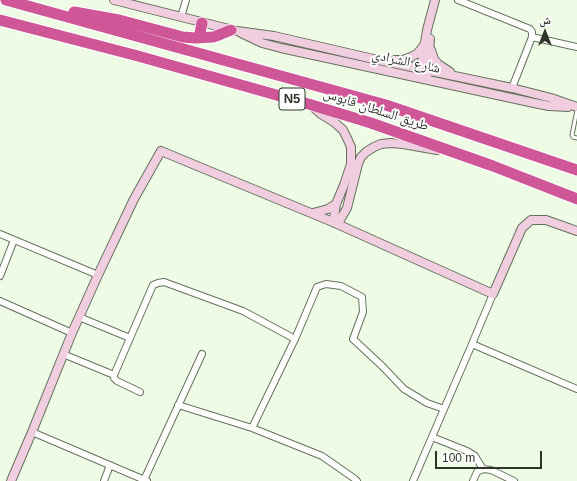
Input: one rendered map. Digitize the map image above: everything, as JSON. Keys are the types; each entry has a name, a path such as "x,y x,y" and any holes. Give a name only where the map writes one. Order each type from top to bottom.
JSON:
{"highway":[{"path":"7,0 119,20 183,36 206,38 219,36 234,30"},
{"name":"طريق السلطان قابوس","path":"7,0 386,105 577,170"},
{"name":"طريق السلطان قابوس","path":"0,20 138,56 371,123 494,166 577,199"},
{"path":"199,38 202,23"}],"street":[{"name":"شارع الشرادي","path":"114,0 202,23 234,30 274,36 378,60 512,88 551,98 576,108"},
{"path":"181,17 186,0"},
{"path":"423,79 430,18 435,0"},
{"path":"458,0 530,29 532,32 532,37 512,88"},
{"path":"475,7 478,0"},
{"name":"شارع الشرادي","path":"234,30 254,40 281,48 542,105 576,108"},
{"path":"532,37 577,47"},
{"path":"378,60 393,61 408,59 427,44"},
{"path":"427,44 432,56 438,64 462,77"},
{"path":"312,105 320,114 334,122 343,130 348,138 350,147 351,164 336,204 334,218 335,223"},
{"path":"335,223 340,220 347,208 358,164 361,157 366,152 381,144 391,143 433,150 448,150"},
{"path":"11,481 72,333 98,275 134,199 161,151 313,213 493,294"},
{"path":"313,213 328,209 336,204"},
{"path":"347,208 348,220 355,232"},
{"path":"413,481 522,228 531,220 546,220 577,232"},
{"path":"0,234 98,275"},
{"path":"0,276 14,240"},
{"path":"114,375 153,286 158,283 164,282 243,311 295,339"},
{"path":"252,428 295,339 317,287 326,284 341,286 362,297 363,312 353,339 404,389 427,403 444,409"},
{"path":"0,301 72,333"},
{"path":"79,317 130,338"},
{"path":"472,344 577,389"},
{"path":"64,354 114,375 114,378 117,381 140,392"},
{"path":"32,432 145,480 202,354"},
{"path":"178,405 252,428 322,456 357,481"},
{"path":"432,437 467,451 475,456 483,469"},
{"path":"104,481 110,465"},
{"path":"473,481 477,472 483,469 491,470 514,481"}],"lane":[{"path":"576,108 572,135 573,137 577,138"}]}
